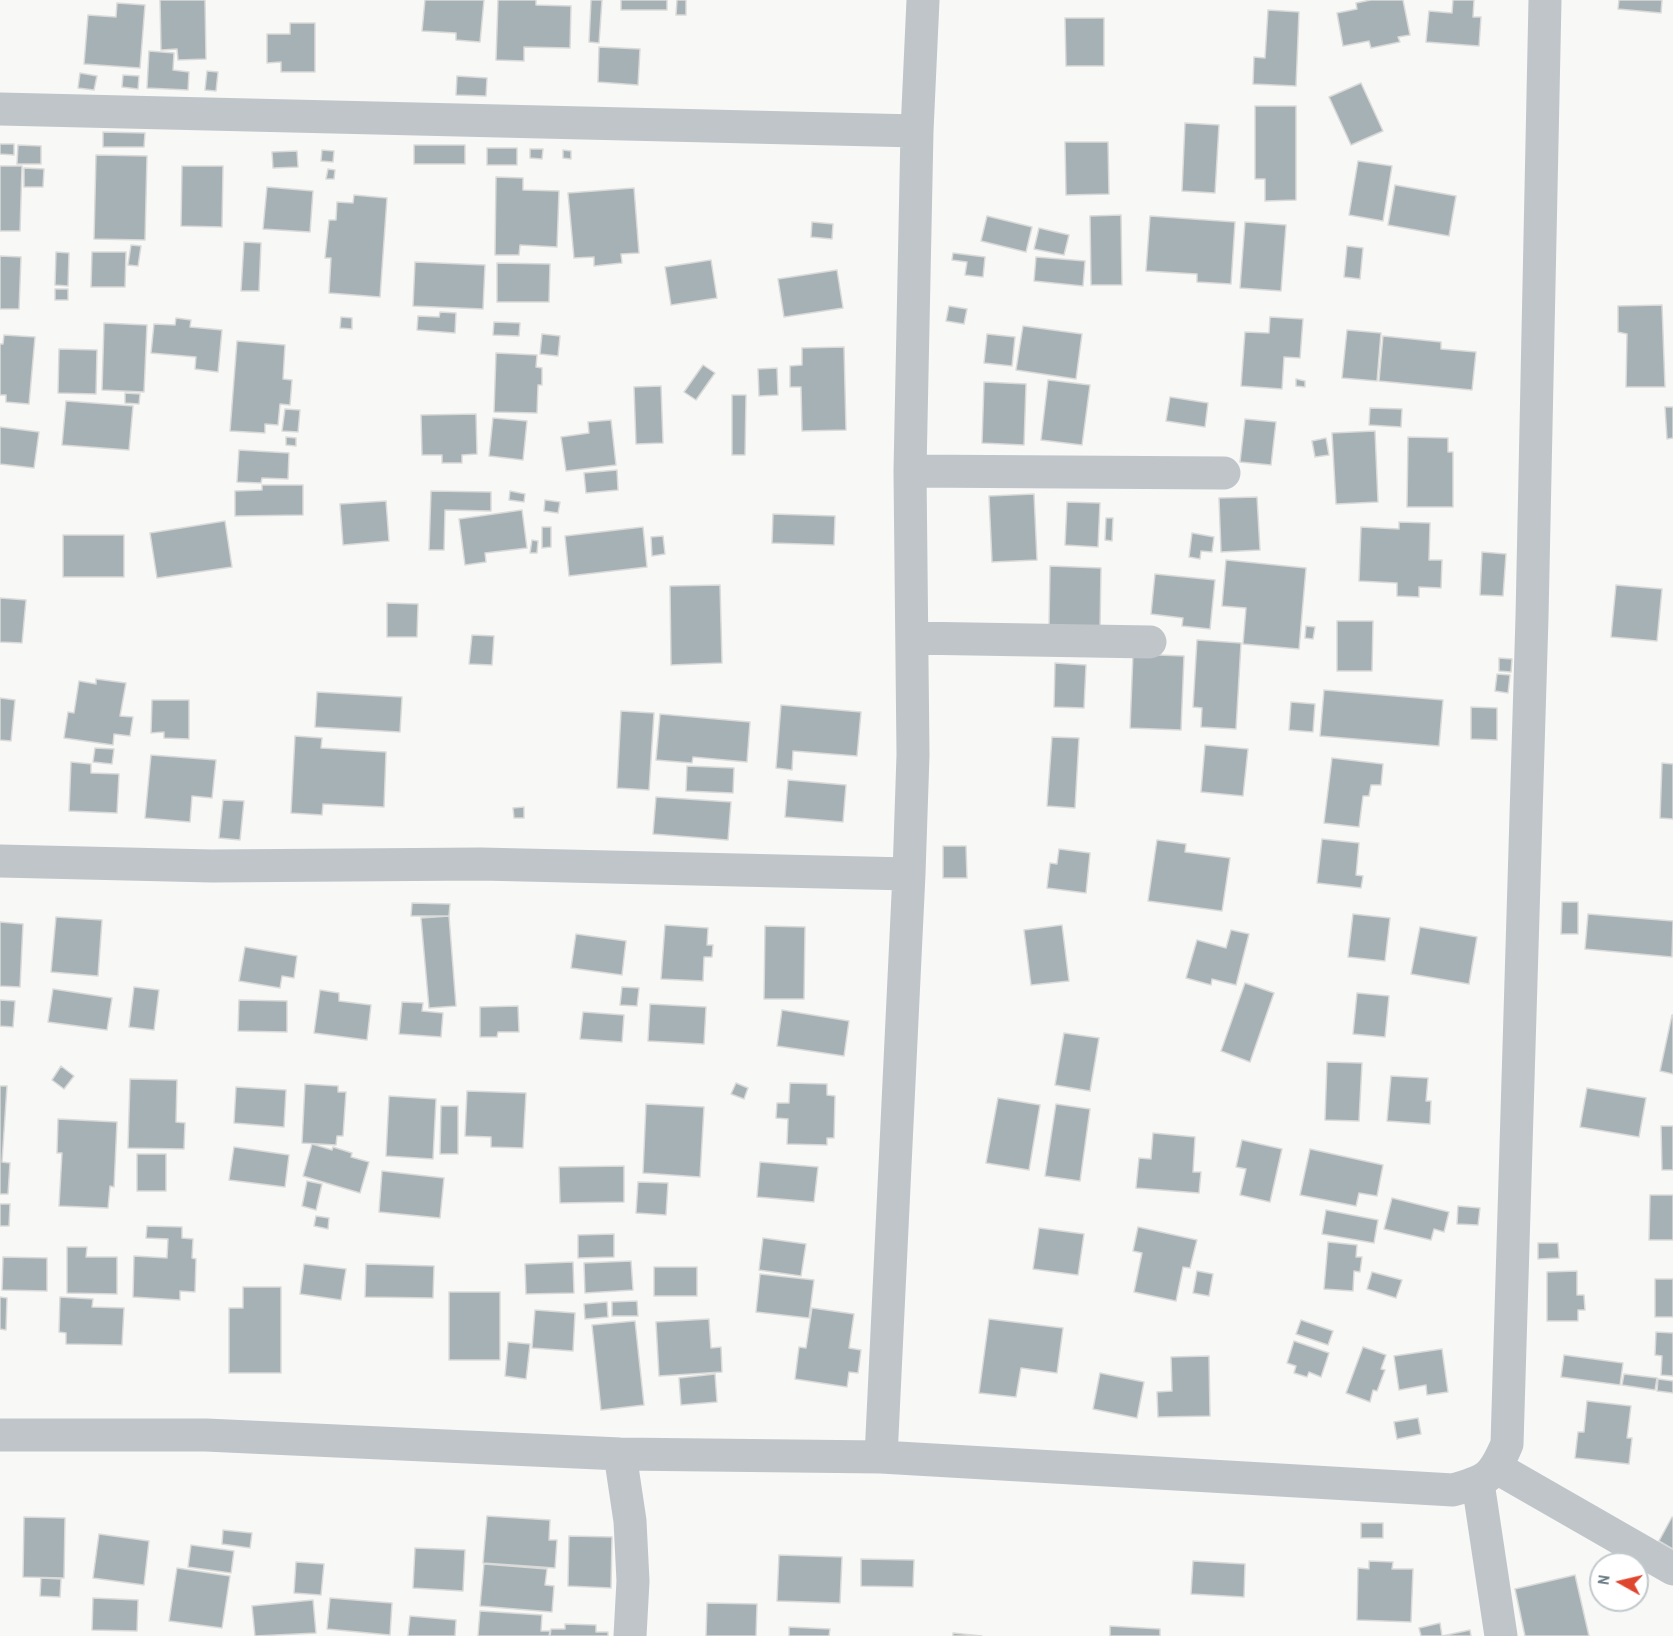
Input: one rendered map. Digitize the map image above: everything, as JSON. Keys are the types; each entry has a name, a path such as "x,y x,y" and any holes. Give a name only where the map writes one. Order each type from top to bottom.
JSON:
{"street":[{"path":"881,1457 913,755 910,471 917,131 923,0"},
{"path":"0,1435 206,1435 620,1454 881,1457 1453,1490 1487,1476 1507,1444 1531,629 1545,0"},
{"path":"0,109 917,131"},
{"path":"910,471 1224,473"},
{"path":"912,638 1150,642"},
{"path":"0,861 213,866 481,864 909,874"},
{"path":"620,1454 630,1521 633,1581 630,1636"},
{"path":"1487,1476 1673,1569"},
{"path":"1487,1476 1501,1636"}],"building":[{"path":"160,0 205,0 206,59 178,60 177,49 161,50"},
{"path":"425,0 484,0 480,42 456,40 456,33 422,31"},
{"path":"498,0 536,0 536,5 571,6 570,48 524,47 524,61 496,60"},
{"path":"591,0 602,0 599,43 589,42"},
{"path":"621,0 667,0 667,10 621,10"},
{"path":"677,0 686,0 686,15 676,15"},
{"path":"1371,0 1403,0 1410,35 1398,37 1400,42 1371,48 1369,41 1343,46 1337,13 1357,9 1356,3"},
{"path":"1453,0 1474,0 1473,17 1481,17 1479,46 1426,42 1429,11 1452,13"},
{"path":"1619,0 1662,0 1661,13 1618,9"},
{"path":"117,3 145,5 140,68 84,64 88,15 116,17"},
{"path":"1268,10 1299,12 1296,86 1253,84 1254,57 1265,58"},
{"path":"1065,18 1104,18 1104,66 1066,66"},
{"path":"290,23 315,23 315,72 281,72 281,62 267,63 267,34 290,34"},
{"path":"599,47 640,49 638,85 598,82"},
{"path":"149,51 174,53 173,70 189,72 188,90 147,88"},
{"path":"207,71 218,72 216,91 205,90"},
{"path":"80,73 97,76 94,90 78,88"},
{"path":"123,75 139,76 138,89 122,87"},
{"path":"457,76 487,78 486,96 456,95"},
{"path":"1361,83 1383,131 1351,145 1329,97"},
{"path":"1255,106 1296,106 1296,200 1265,201 1265,179 1255,179"},
{"path":"1185,123 1219,125 1215,193 1182,191"},
{"path":"103,132 145,133 144,147 103,147"},
{"path":"1065,142 1108,142 1109,194 1066,195"},
{"path":"0,144 14,144 14,155 0,154"},
{"path":"18,145 41,146 41,164 17,164"},
{"path":"414,145 465,145 465,164 414,164"},
{"path":"487,148 517,148 517,165 487,165"},
{"path":"530,149 543,149 542,159 530,158"},
{"path":"322,150 334,151 333,162 321,161"},
{"path":"563,150 571,151 571,159 563,158"},
{"path":"297,151 298,167 273,168 272,152"},
{"path":"96,155 147,156 145,240 94,239"},
{"path":"1358,161 1392,166 1383,221 1349,215"},
{"path":"0,166 22,166 20,231 0,231"},
{"path":"182,166 223,166 222,227 181,226"},
{"path":"24,168 44,169 43,187 24,187"},
{"path":"328,169 335,170 334,179 326,179"},
{"path":"496,177 523,178 523,190 559,191 557,247 520,245 519,255 495,255"},
{"path":"1395,185 1456,196 1449,236 1388,225"},
{"path":"267,187 313,191 310,232 263,229"},
{"path":"634,188 639,253 621,254 622,263 594,266 594,257 574,258 568,193"},
{"path":"354,195 387,198 380,297 329,293 331,258 325,258 329,220 336,220 337,202 353,203"},
{"path":"1121,215 1122,285 1091,285 1090,216"},
{"path":"987,216 1032,227 1026,252 981,241"},
{"path":"1150,216 1235,222 1231,284 1197,282 1197,274 1146,271"},
{"path":"812,222 833,224 832,239 811,237"},
{"path":"1245,222 1286,225 1281,291 1240,288"},
{"path":"1039,228 1069,235 1064,255 1034,249"},
{"path":"244,242 261,243 259,291 241,291"},
{"path":"131,245 141,246 138,266 128,265"},
{"path":"1347,246 1363,248 1360,279 1344,277"},
{"path":"56,252 69,253 68,286 55,285"},
{"path":"92,252 126,252 125,287 91,287"},
{"path":"953,253 985,257 983,277 965,275 967,262 952,260"},
{"path":"0,256 21,257 19,309 0,309"},
{"path":"1036,257 1085,261 1083,286 1034,281"},
{"path":"711,260 717,298 671,305 665,267"},
{"path":"415,262 485,265 483,309 413,306"},
{"path":"497,263 550,264 549,302 497,302"},
{"path":"837,270 843,308 784,317 778,279"},
{"path":"55,289 68,289 68,300 55,300"},
{"path":"1662,305 1665,387 1626,387 1627,334 1618,332 1618,306"},
{"path":"949,306 967,309 964,324 946,321"},
{"path":"440,312 456,313 455,333 417,330 418,316 439,317"},
{"path":"341,317 352,318 352,329 340,328"},
{"path":"1270,317 1303,319 1300,358 1284,357 1282,389 1241,386 1245,332 1269,333"},
{"path":"176,318 191,320 190,327 222,330 218,372 195,369 196,357 151,353 154,324 175,325"},
{"path":"494,322 520,323 519,336 493,335"},
{"path":"104,323 147,325 144,392 102,390"},
{"path":"1023,326 1082,334 1076,379 1016,370"},
{"path":"1347,330 1381,333 1377,381 1342,378"},
{"path":"542,334 560,336 558,356 540,354"},
{"path":"987,334 1015,337 1012,366 984,363"},
{"path":"4,335 35,337 29,404 6,402 6,395 0,395 0,344 3,344"},
{"path":"1383,336 1441,342 1441,349 1476,352 1472,390 1379,381"},
{"path":"237,341 285,345 283,379 292,380 290,405 280,404 278,425 265,424 265,433 230,431"},
{"path":"844,347 846,430 802,431 801,387 790,387 790,366 802,365 802,348"},
{"path":"59,349 97,350 96,394 58,393"},
{"path":"496,353 537,355 536,367 542,368 542,385 538,385 537,413 494,412"},
{"path":"703,365 715,373 696,400 684,392"},
{"path":"777,368 778,395 759,396 758,369"},
{"path":"1296,379 1305,381 1305,387 1296,386"},
{"path":"1048,380 1090,385 1082,445 1041,440"},
{"path":"984,382 1026,384 1024,445 982,443"},
{"path":"661,386 663,443 636,444 634,387"},
{"path":"125,393 140,394 139,404 125,403"},
{"path":"732,395 746,395 745,455 732,455"},
{"path":"1170,397 1208,403 1205,427 1166,421"},
{"path":"66,401 133,406 129,450 62,445"},
{"path":"1665,407 1673,407 1673,438 1667,439"},
{"path":"1370,408 1402,409 1401,427 1369,425"},
{"path":"285,409 300,410 298,432 282,431"},
{"path":"476,414 477,454 462,455 462,463 442,463 442,455 422,455 421,415"},
{"path":"493,418 527,421 523,460 489,456"},
{"path":"1245,419 1276,422 1271,465 1240,462"},
{"path":"611,420 616,465 566,471 561,437 589,433 588,422"},
{"path":"0,427 39,432 34,468 0,464"},
{"path":"1375,431 1378,502 1336,504 1332,433"},
{"path":"286,437 296,438 296,446 286,445"},
{"path":"1408,437 1448,438 1448,452 1453,452 1453,507 1407,507"},
{"path":"1326,438 1329,455 1315,457 1312,441"},
{"path":"239,450 289,453 288,479 262,478 261,483 237,482"},
{"path":"617,470 618,490 586,493 584,473"},
{"path":"262,485 303,485 303,515 235,516 235,491 262,490"},
{"path":"431,491 491,492 491,511 445,510 444,550 429,550"},
{"path":"510,491 525,494 524,502 509,500"},
{"path":"1034,494 1037,560 992,562 989,496"},
{"path":"1257,497 1260,550 1221,552 1219,498"},
{"path":"545,500 560,502 558,513 544,511"},
{"path":"386,501 389,541 343,545 340,504"},
{"path":"1067,502 1100,503 1098,547 1065,545"},
{"path":"522,510 527,548 485,553 486,562 465,565 459,519"},
{"path":"773,514 835,516 834,545 772,543"},
{"path":"1106,518 1113,518 1112,541 1105,540"},
{"path":"225,521 232,567 157,578 150,533"},
{"path":"1399,522 1430,523 1429,560 1442,560 1441,588 1419,587 1419,597 1397,596 1397,583 1359,581 1361,527 1399,529"},
{"path":"542,527 551,527 551,547 542,548"},
{"path":"643,527 647,567 569,576 565,536"},
{"path":"1192,533 1214,537 1212,552 1201,551 1200,559 1189,557"},
{"path":"63,535 124,535 124,577 63,577"},
{"path":"663,536 665,554 652,556 651,537"},
{"path":"532,540 538,541 537,553 530,553"},
{"path":"1482,552 1506,554 1503,596 1480,595"},
{"path":"1226,560 1306,568 1299,649 1243,644 1246,608 1222,606"},
{"path":"1050,566 1101,568 1100,629 1049,627"},
{"path":"1155,574 1215,580 1210,629 1182,626 1183,618 1151,614"},
{"path":"720,585 722,663 671,665 670,586"},
{"path":"1616,585 1662,589 1657,641 1611,637"},
{"path":"0,598 26,600 22,643 0,642"},
{"path":"387,603 418,604 417,637 387,637"},
{"path":"1337,621 1373,621 1372,671 1337,671"},
{"path":"1306,626 1315,627 1313,639 1305,638"},
{"path":"472,635 494,636 492,665 469,664"},
{"path":"1197,640 1241,643 1236,729 1201,727 1202,708 1193,707"},
{"path":"1133,654 1184,656 1181,730 1130,728"},
{"path":"1499,658 1512,659 1511,672 1499,671"},
{"path":"1055,663 1086,665 1084,708 1054,707"},
{"path":"1497,674 1510,675 1508,693 1495,691"},
{"path":"96,679 126,683 120,716 133,717 130,736 114,734 113,745 64,738 68,712 74,713 79,681 96,684"},
{"path":"1324,690 1443,700 1439,746 1320,736"},
{"path":"317,692 402,697 400,732 315,727"},
{"path":"0,698 15,700 11,741 0,740"},
{"path":"152,700 189,700 189,739 164,738 164,732 151,733"},
{"path":"1291,702 1315,704 1313,732 1289,730"},
{"path":"781,705 861,712 857,756 793,751 792,770 776,768"},
{"path":"1471,707 1497,708 1497,740 1471,739"},
{"path":"621,711 654,713 649,790 617,788"},
{"path":"660,714 750,722 747,762 693,757 692,763 656,760"},
{"path":"295,736 322,738 321,748 386,752 384,807 323,804 322,815 291,813"},
{"path":"1052,737 1079,738 1075,808 1047,806"},
{"path":"1205,745 1248,749 1243,796 1201,792"},
{"path":"95,748 114,749 112,764 93,762"},
{"path":"151,755 216,760 212,798 192,796 190,822 145,818"},
{"path":"1332,758 1383,764 1381,785 1371,785 1369,796 1363,796 1359,827 1324,823"},
{"path":"71,762 91,764 91,773 119,774 117,813 69,811"},
{"path":"1662,763 1673,764 1673,819 1660,818"},
{"path":"687,766 734,768 733,793 686,791"},
{"path":"788,780 846,785 843,822 785,817"},
{"path":"656,797 731,802 728,840 653,834"},
{"path":"223,800 244,801 240,840 219,838"},
{"path":"524,807 524,818 514,818 513,808"},
{"path":"1322,839 1359,843 1356,875 1363,876 1361,888 1317,883"},
{"path":"1157,840 1186,844 1185,852 1230,858 1222,911 1148,901"},
{"path":"943,846 966,846 967,878 943,878"},
{"path":"1059,849 1090,853 1086,893 1047,888 1050,863 1057,864"},
{"path":"1562,902 1578,902 1578,934 1561,934"},
{"path":"412,903 450,904 449,916 411,916"},
{"path":"1353,914 1390,918 1385,961 1348,957"},
{"path":"1588,914 1673,921 1672,957 1585,949"},
{"path":"449,916 456,1006 429,1008 421,918"},
{"path":"56,917 102,920 98,976 51,972"},
{"path":"0,922 23,924 20,987 0,986"},
{"path":"665,925 708,928 707,945 713,945 712,957 704,957 703,981 661,979"},
{"path":"1062,925 1069,981 1031,985 1024,930"},
{"path":"765,926 805,927 804,999 764,999"},
{"path":"1420,927 1477,937 1469,984 1411,974"},
{"path":"1231,930 1249,934 1236,985 1212,979 1211,985 1186,978 1197,940 1226,948"},
{"path":"576,934 626,941 622,975 571,968"},
{"path":"245,947 297,956 294,978 282,976 280,988 239,981"},
{"path":"1245,983 1274,993 1250,1062 1221,1051"},
{"path":"134,987 159,990 154,1030 129,1027"},
{"path":"622,987 639,988 637,1006 620,1005"},
{"path":"53,989 112,998 107,1030 48,1022"},
{"path":"320,990 339,993 339,1001 371,1005 367,1040 314,1033"},
{"path":"1357,993 1389,996 1385,1037 1353,1034"},
{"path":"0,1000 15,1001 13,1027 0,1026"},
{"path":"239,1000 287,1001 287,1032 238,1031"},
{"path":"402,1002 423,1003 422,1011 443,1013 441,1037 399,1034"},
{"path":"650,1004 706,1007 704,1044 648,1041"},
{"path":"518,1006 519,1032 498,1032 497,1037 480,1037 480,1007"},
{"path":"782,1010 849,1021 844,1056 777,1046"},
{"path":"583,1012 624,1015 622,1042 580,1039"},
{"path":"1673,1015 1673,1074 1660,1071"},
{"path":"1064,1033 1099,1038 1090,1091 1055,1085"},
{"path":"1327,1062 1362,1063 1359,1121 1325,1120"},
{"path":"61,1066 74,1076 64,1089 52,1080"},
{"path":"1391,1076 1428,1078 1426,1101 1431,1101 1430,1124 1387,1121"},
{"path":"130,1079 177,1080 176,1122 185,1123 184,1149 128,1148"},
{"path":"736,1083 748,1088 744,1099 731,1094"},
{"path":"790,1083 827,1084 827,1095 835,1096 834,1138 827,1138 827,1145 787,1144 788,1119 776,1118 777,1103 789,1103"},
{"path":"305,1084 338,1086 338,1092 346,1092 343,1136 337,1136 336,1145 302,1143"},
{"path":"0,1086 7,1086 2,1162 10,1163 8,1194 0,1194"},
{"path":"236,1087 286,1090 284,1127 234,1123"},
{"path":"1587,1088 1646,1098 1639,1137 1580,1127"},
{"path":"467,1091 526,1093 523,1148 491,1147 491,1137 465,1136"},
{"path":"389,1096 436,1099 433,1159 386,1156"},
{"path":"998,1098 1040,1105 1029,1170 986,1163"},
{"path":"646,1104 704,1107 700,1177 643,1173"},
{"path":"1056,1104 1090,1109 1080,1181 1045,1176"},
{"path":"441,1106 458,1106 458,1154 440,1154"},
{"path":"58,1119 117,1122 114,1187 110,1186 108,1208 59,1206 62,1153 57,1153"},
{"path":"1661,1126 1673,1126 1673,1170 1662,1170"},
{"path":"1153,1133 1195,1137 1193,1172 1201,1172 1199,1193 1136,1188 1139,1158 1151,1159"},
{"path":"1242,1140 1282,1149 1270,1202 1240,1195 1246,1169 1236,1167"},
{"path":"312,1144 352,1153 351,1157 369,1162 360,1193 303,1176"},
{"path":"234,1147 289,1155 285,1187 229,1180"},
{"path":"1310,1149 1383,1165 1377,1196 1359,1193 1356,1206 1300,1195"},
{"path":"137,1154 166,1154 166,1191 137,1191"},
{"path":"760,1162 818,1167 814,1202 757,1197"},
{"path":"624,1166 624,1202 560,1203 559,1167"},
{"path":"382,1171 444,1178 440,1218 379,1212"},
{"path":"307,1181 322,1184 316,1210 302,1206"},
{"path":"638,1182 668,1183 666,1215 636,1213"},
{"path":"1650,1195 1673,1195 1673,1240 1649,1240"},
{"path":"1392,1198 1449,1212 1444,1232 1434,1229 1431,1240 1384,1229"},
{"path":"0,1204 10,1204 9,1226 0,1226"},
{"path":"1458,1206 1480,1208 1478,1225 1457,1224"},
{"path":"1326,1210 1378,1220 1374,1243 1322,1234"},
{"path":"316,1216 329,1218 328,1229 314,1226"},
{"path":"147,1226 182,1227 182,1238 193,1239 192,1258 196,1259 195,1292 180,1291 180,1300 133,1297 134,1256 167,1258 168,1239 146,1238"},
{"path":"1138,1227 1197,1240 1190,1268 1183,1267 1176,1301 1134,1292 1142,1253 1133,1251"},
{"path":"1039,1228 1084,1234 1078,1275 1033,1269"},
{"path":"614,1234 614,1257 578,1258 578,1235"},
{"path":"763,1238 806,1244 801,1276 759,1270"},
{"path":"1328,1242 1357,1245 1356,1257 1362,1257 1360,1272 1354,1271 1353,1291 1324,1289"},
{"path":"1538,1243 1558,1243 1559,1258 1538,1259"},
{"path":"67,1247 87,1247 86,1257 117,1257 117,1294 67,1293"},
{"path":"3,1257 47,1258 47,1291 2,1290"},
{"path":"631,1261 633,1290 585,1293 584,1263"},
{"path":"573,1262 574,1293 526,1294 525,1264"},
{"path":"304,1264 346,1269 341,1300 300,1294"},
{"path":"366,1264 434,1266 433,1298 365,1297"},
{"path":"654,1267 697,1267 697,1296 654,1296"},
{"path":"1197,1271 1213,1274 1209,1296 1193,1293"},
{"path":"1577,1271 1577,1295 1584,1295 1585,1310 1578,1310 1578,1321 1547,1321 1547,1272"},
{"path":"1372,1272 1402,1280 1396,1298 1367,1289"},
{"path":"760,1274 814,1280 809,1318 756,1312"},
{"path":"1655,1279 1673,1279 1673,1317 1655,1317"},
{"path":"243,1287 281,1287 281,1373 229,1373 229,1308 243,1308"},
{"path":"449,1292 500,1292 500,1360 449,1360"},
{"path":"0,1297 7,1298 6,1330 0,1329"},
{"path":"60,1297 93,1299 92,1307 124,1308 122,1345 66,1344 66,1333 59,1332"},
{"path":"637,1301 638,1316 612,1316 612,1302"},
{"path":"607,1302 608,1317 585,1319 584,1304"},
{"path":"812,1308 854,1314 849,1348 861,1350 858,1373 849,1372 847,1387 795,1379 799,1347 806,1348"},
{"path":"535,1310 575,1313 573,1351 532,1348"},
{"path":"709,1319 711,1348 721,1347 722,1372 659,1376 656,1322"},
{"path":"989,1319 1063,1328 1057,1373 1021,1368 1016,1397 979,1393"},
{"path":"1301,1320 1333,1331 1328,1345 1296,1334"},
{"path":"635,1321 644,1405 601,1410 592,1325"},
{"path":"1656,1332 1673,1333 1673,1376 1661,1375 1662,1356 1655,1355"},
{"path":"1294,1341 1329,1353 1321,1377 1309,1372 1307,1377 1294,1373 1296,1366 1287,1363"},
{"path":"508,1342 530,1344 526,1379 505,1376"},
{"path":"1363,1347 1386,1355 1381,1369 1385,1370 1377,1391 1373,1390 1370,1402 1346,1393"},
{"path":"1442,1349 1448,1392 1427,1395 1426,1385 1399,1390 1394,1356"},
{"path":"1564,1355 1623,1363 1620,1385 1561,1377"},
{"path":"1209,1356 1210,1416 1158,1417 1157,1392 1172,1391 1171,1357"},
{"path":"1100,1373 1144,1382 1137,1418 1093,1409"},
{"path":"715,1374 717,1402 681,1405 679,1378"},
{"path":"1624,1374 1657,1378 1655,1390 1622,1385"},
{"path":"1658,1379 1673,1381 1673,1393 1657,1391"},
{"path":"1587,1401 1631,1406 1627,1438 1632,1438 1629,1464 1575,1458 1578,1432 1584,1432"},
{"path":"1418,1418 1421,1434 1397,1439 1394,1422"},
{"path":"487,1516 550,1520 549,1540 557,1540 555,1568 483,1563"},
{"path":"24,1517 65,1518 64,1578 23,1577"},
{"path":"1673,1518 1673,1549 1659,1541"},
{"path":"1361,1523 1383,1523 1383,1538 1361,1538"},
{"path":"223,1530 252,1533 250,1548 222,1544"},
{"path":"99,1534 149,1541 144,1585 93,1578"},
{"path":"569,1536 612,1537 611,1588 568,1586"},
{"path":"191,1545 234,1551 231,1573 188,1567"},
{"path":"415,1548 465,1550 463,1591 413,1588"},
{"path":"779,1555 842,1557 840,1603 777,1601"},
{"path":"861,1559 914,1560 913,1587 861,1586"},
{"path":"1193,1561 1245,1564 1244,1597 1191,1594"},
{"path":"1369,1561 1393,1562 1392,1569 1413,1569 1411,1622 1357,1620 1358,1568 1369,1569"},
{"path":"296,1562 324,1564 321,1595 294,1593"},
{"path":"484,1564 547,1569 545,1585 554,1586 552,1612 480,1606"},
{"path":"177,1568 230,1576 222,1628 169,1621"},
{"path":"1575,1575 1589,1636 1525,1636 1515,1589"},
{"path":"41,1578 61,1579 60,1597 40,1596"},
{"path":"93,1598 138,1600 137,1631 92,1630"},
{"path":"330,1598 392,1603 390,1635 327,1629"},
{"path":"313,1600 316,1633 255,1636 252,1606"},
{"path":"707,1603 757,1604 756,1636 706,1636"},
{"path":"480,1611 542,1615 541,1631 550,1631 549,1636 478,1636"},
{"path":"410,1616 456,1620 455,1636 408,1636"},
{"path":"1440,1623 1442,1636 1421,1636 1419,1628"},
{"path":"565,1624 596,1625 596,1632 608,1632 608,1636 550,1636 551,1629 565,1629"},
{"path":"1110,1626 1160,1629 1160,1636 1110,1636"},
{"path":"789,1627 830,1629 829,1636 789,1636"},
{"path":"1470,1630 1471,1636 1442,1636"},
{"path":"953,1633 982,1636 953,1636"}]}
